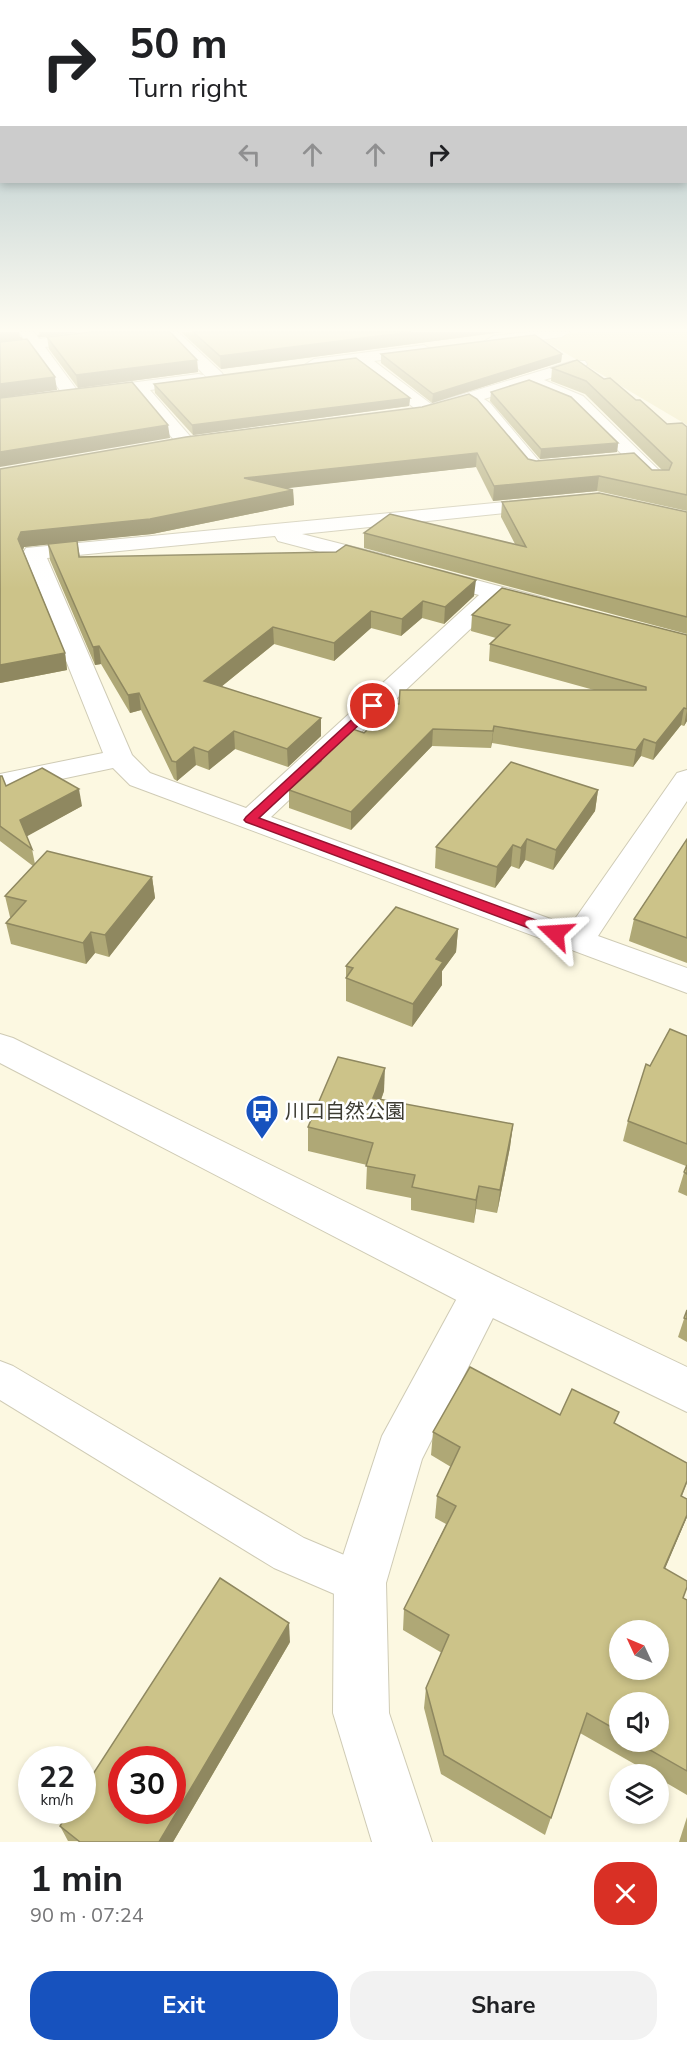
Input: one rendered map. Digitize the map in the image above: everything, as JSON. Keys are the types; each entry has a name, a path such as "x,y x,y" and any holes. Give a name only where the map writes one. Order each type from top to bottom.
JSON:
{"street":[{"path":"165,418 187,443"},
{"path":"493,418 534,467 557,465"},
{"path":"595,418 658,479"},
{"path":"164,447 211,440"},
{"path":"614,461 637,459"},
{"path":"573,501 34,553 119,758 140,779 687,981"},
{"path":"267,531 563,610"},
{"path":"250,820 496,592"},
{"path":"0,783 119,758"},
{"path":"577,941 687,779"},
{"path":"0,1047 483,1292 687,1390"},
{"path":"402,1842 361,1713 360,1583 399,1453 483,1292"}],"lane":[{"path":"0,1380 289,1552 360,1583"}],"shaded area":[{"path":"675,418 687,418 687,425"}],"building":[{"path":"0,418 162,418 168,425 0,452"},
{"path":"185,418 249,418 192,425"},
{"path":"336,418 493,418 528,459 536,461 634,453 652,470 669,470 672,463 625,418 660,418 667,424 682,423 687,427 687,495 599,476 494,486 477,453 244,478 293,490 150,519 21,532 18,539 65,653 0,665 0,469 186,437"},
{"path":"514,418 592,418 618,443 541,449"},
{"path":"599,493 687,512 687,617 364,533 390,514 526,547 502,502"},
{"path":"77,541 79,557 336,552 346,545 476,580 445,607 423,601 402,619 371,611 334,643 273,627 204,681 321,718 287,749 234,731 208,752 194,747 176,762 172,761 139,693 128,695 99,646 93,647 48,544"},
{"path":"502,588 687,635 687,709 684,708 656,743 644,739 636,750 494,726 493,731 433,729 351,812 289,790 321,761 317,759 350,728 364,733 394,704 399,704 400,690 646,690 646,687 490,644 510,625 472,615"},
{"path":"511,762 598,790 556,850 527,839 521,848 513,845 497,867 436,847"},
{"path":"42,768 79,789 20,820 32,849 0,826 0,776 6,786"},
{"path":"687,839 687,938 634,919"},
{"path":"47,851 152,877 105,935 91,932 83,943 6,923 26,901 5,896"},
{"path":"396,907 458,929 436,959 443,962 413,1004 346,978 353,968 346,966"},
{"path":"670,1029 687,1036 687,1144 628,1121 646,1064 650,1066"},
{"path":"338,1057 385,1068 373,1098 513,1124 500,1190 479,1186 476,1200 412,1187 415,1175 366,1166 373,1143 308,1127"},
{"path":"470,1367 560,1415 572,1389 619,1412 614,1423 687,1463 687,1481 681,1496 687,1499 687,1515 664,1568 687,1581 683,1598 687,1600 687,1771 654,1752 669,1752 669,1692 609,1692 609,1726 587,1713 551,1818 444,1755 426,1688 449,1635 404,1609 456,1506 437,1496 460,1447 433,1432"},
{"path":"220,1578 289,1623 186,1797 186,1746 111,1746"},
{"path":"108,1751 108,1824 170,1824 159,1842 80,1842 60,1826 61,1824 96,1824 96,1769"}],"place":[{"name":"川口自然公園","path":"262,1140"}],"route":[{"path":"373,706 250,820 555,933"}]}
